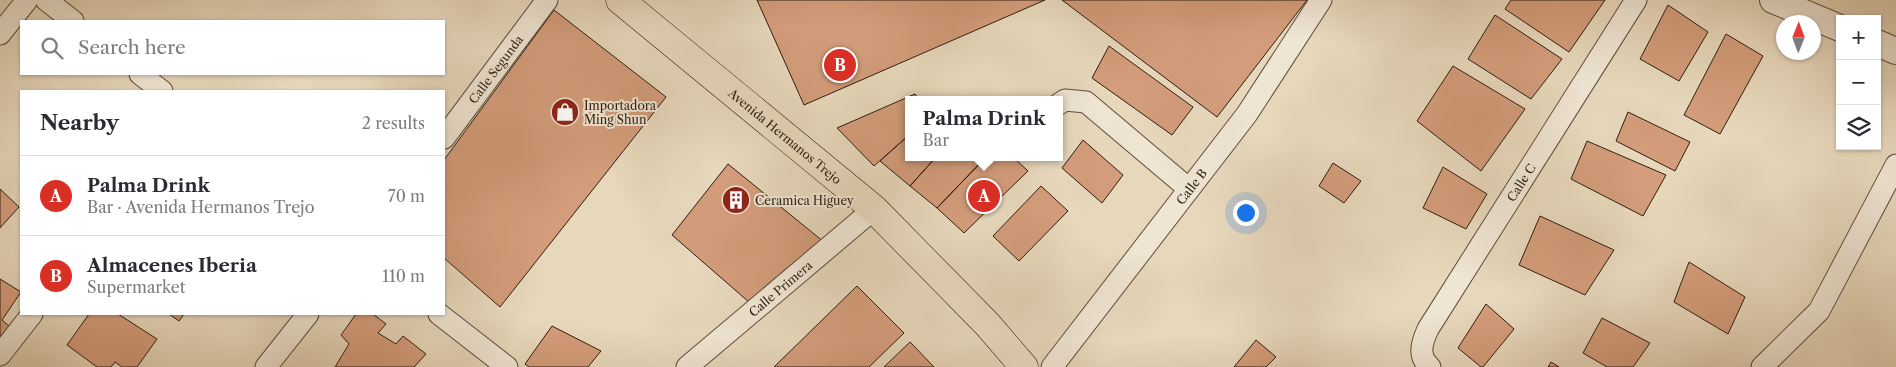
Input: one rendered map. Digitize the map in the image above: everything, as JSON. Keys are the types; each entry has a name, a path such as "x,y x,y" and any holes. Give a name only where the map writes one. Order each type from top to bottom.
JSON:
{"main road":[{"name":"Avenida Hermanos Trejo","path":"620,0 874,209 988,325 1024,367"}],"street":[{"path":"0,34 28,0"},
{"path":"46,0 72,20"},
{"name":"Calle Segunda","path":"445,137 547,0"},
{"name":"Calle B","path":"1052,367 1247,114 1321,0"},
{"name":"Calle C","path":"1430,367 1422,355 1421,344 1428,329 1636,0"},
{"path":"1773,0 1836,26"},
{"path":"1881,45 1896,51"},
{"path":"141,75 161,90"},
{"path":"1063,101 1086,102 1189,189"},
{"path":"1762,367 1819,311 1896,165"},
{"name":"Calle Primera","path":"687,367 874,209"},
{"path":"0,355 31,315"},
{"path":"266,367 307,315"},
{"path":"440,315 507,367"}],"building":[{"path":"757,0 1045,0 804,105"},
{"path":"1062,0 1307,0 1217,117"},
{"path":"1511,0 1605,0 1569,52 1505,9"},
{"path":"1668,5 1708,32 1679,81 1640,59"},
{"path":"554,10 666,97 500,307 445,259 445,159"},
{"path":"1495,15 1562,59 1531,99 1468,59"},
{"path":"1726,34 1763,56 1720,134 1684,115"},
{"path":"1109,46 1193,107 1172,135 1092,78"},
{"path":"1453,66 1525,109 1481,171 1417,121"},
{"path":"905,98 905,139 874,166 837,128"},
{"path":"1628,112 1690,142 1675,171 1616,141"},
{"path":"905,139 905,161 932,161 910,186 880,161"},
{"path":"1083,140 1123,175 1102,203 1062,168"},
{"path":"1587,141 1666,175 1643,216 1571,179"},
{"path":"932,161 982,161 937,208 910,186"},
{"path":"982,161 1017,161 1028,171 964,233 937,208"},
{"path":"1333,163 1361,181 1344,203 1319,186"},
{"name":"Ceramica Higuey","path":"728,164 824,242 750,303 672,235"},
{"path":"1443,167 1487,194 1466,229 1423,208"},
{"path":"1041,186 1068,211 1019,261 993,236"},
{"path":"0,189 19,207 0,228"},
{"path":"1540,216 1614,250 1585,295 1519,265"},
{"path":"1689,262 1745,297 1728,334 1674,302"},
{"path":"0,279 20,291 20,293 2,320 10,327 0,340"},
{"path":"857,286 904,333 869,367 774,367"},
{"path":"1486,304 1514,329 1483,367 1481,367 1458,348"},
{"path":"88,315 120,315 157,339 137,367 122,367 115,362 111,367 97,367 67,345"},
{"path":"170,315 183,315 179,321"},
{"path":"355,315 374,315 386,324 378,333 396,344 403,336 426,354 414,367 335,367 349,344 341,335"},
{"path":"1602,318 1650,343 1633,367 1607,367 1583,353"},
{"path":"552,326 601,351 588,367 529,367 525,364"},
{"path":"1256,340 1276,357 1266,367 1234,367"},
{"path":"910,342 934,367 884,367"},
{"path":"1551,362 1559,367 1548,367"}],"place":[{"name":"Almacenes Iberia","path":"840,65"},
{"name":"Importadora Ming Shun","path":"565,112"},
{"name":"Palma Drink","path":"984,196"},
{"name":"Ceramica Higuey","path":"736,200"}]}
